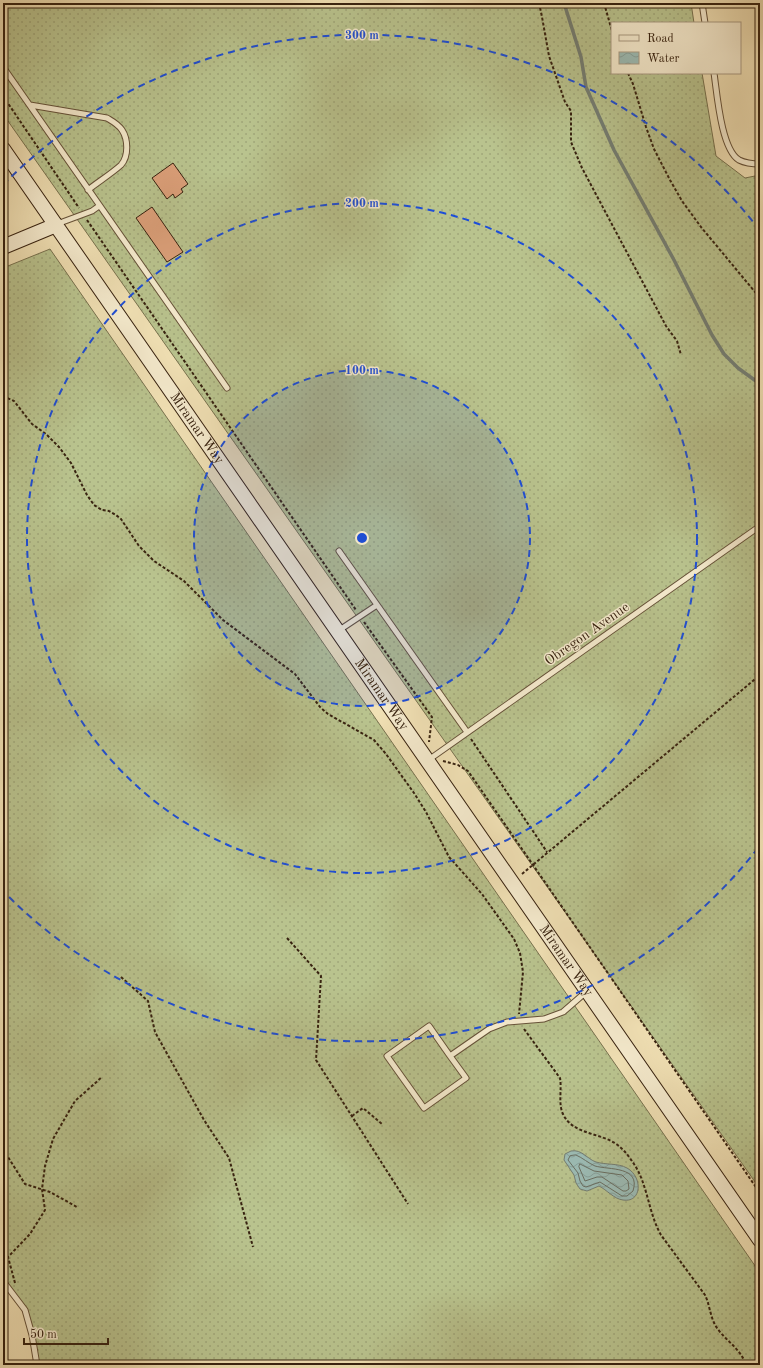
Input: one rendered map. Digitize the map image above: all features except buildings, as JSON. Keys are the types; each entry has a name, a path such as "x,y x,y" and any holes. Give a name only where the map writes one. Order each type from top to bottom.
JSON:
{"street":[{"name":"Miramar Way","path":"3,149 338,631 431,758 511,882 760,1240"},
{"path":"3,247 56,225"}],"lane":[{"path":"702,3 705,22"},
{"path":"3,67 227,388"},
{"path":"714,74 724,136 728,148 738,159 747,163 760,164"},
{"path":"30,105 107,118 121,129 125,137 127,147 126,156 122,164 88,190"},
{"path":"56,225 84,215 99,206"},
{"name":"Obregon Avenue","path":"431,758 760,526"},
{"path":"339,551 467,732"},
{"path":"338,631 377,605"},
{"path":"450,1056 489,1029 507,1022 544,1019 563,1012 587,991"},
{"path":"430,1026 450,1056 466,1078 424,1108 387,1056 430,1026"},
{"path":"3,1281 25,1310 32,1335 36,1365"}],"path":[{"path":"538,3 549,56 565,102 571,112 572,142 579,161 666,326 677,341 681,355"},
{"path":"604,3 611,28"},
{"path":"628,74 654,149 670,180 682,200 702,227 760,298"},
{"path":"3,96 360,617 432,717 429,744 431,758 458,765 468,771 760,1193"},
{"path":"3,396 14,402 32,424 46,434 59,447 71,463 86,495 94,505 102,510 109,511 121,519 139,546 154,561 184,582 224,620 295,674 320,707 328,714 374,740 386,754 418,799 449,857 482,894 506,927 520,953 524,972 519,1021 529,1037 560,1078 562,1113 572,1125 582,1131 600,1136 620,1147 634,1163 644,1184 650,1209 661,1235 705,1295 716,1327 743,1356 746,1365"},
{"path":"511,882 760,675"},
{"path":"467,732 547,852"},
{"path":"288,938 321,976 316,1060 408,1204"},
{"path":"121,976 148,1001 155,1032 204,1120 229,1158 253,1247"},
{"path":"20,1304 8,1257 30,1234 45,1210 42,1189 45,1166 52,1139 75,1102 102,1077"},
{"path":"352,1116 363,1108 382,1124"},
{"path":"3,1149 25,1184 50,1192 77,1207"}],"green space":[{"path":"3,3 691,3 694,22 611,22 611,74 702,74 716,156 745,178 760,175 760,1189 3,114"},
{"path":"50,249 760,1273 760,1365 38,1365 25,1310 3,1281 3,268"}],"water":[{"path":"571,1151 578,1151 596,1162 620,1165 627,1168 636,1177 638,1183 637,1194 634,1198 623,1200 617,1198 599,1186 587,1191 580,1189 576,1183 574,1175 564,1160 565,1154"}],"waterway":[{"path":"564,3 581,57 586,87 614,150 674,260 712,335 724,354 738,368 760,384"}]}
